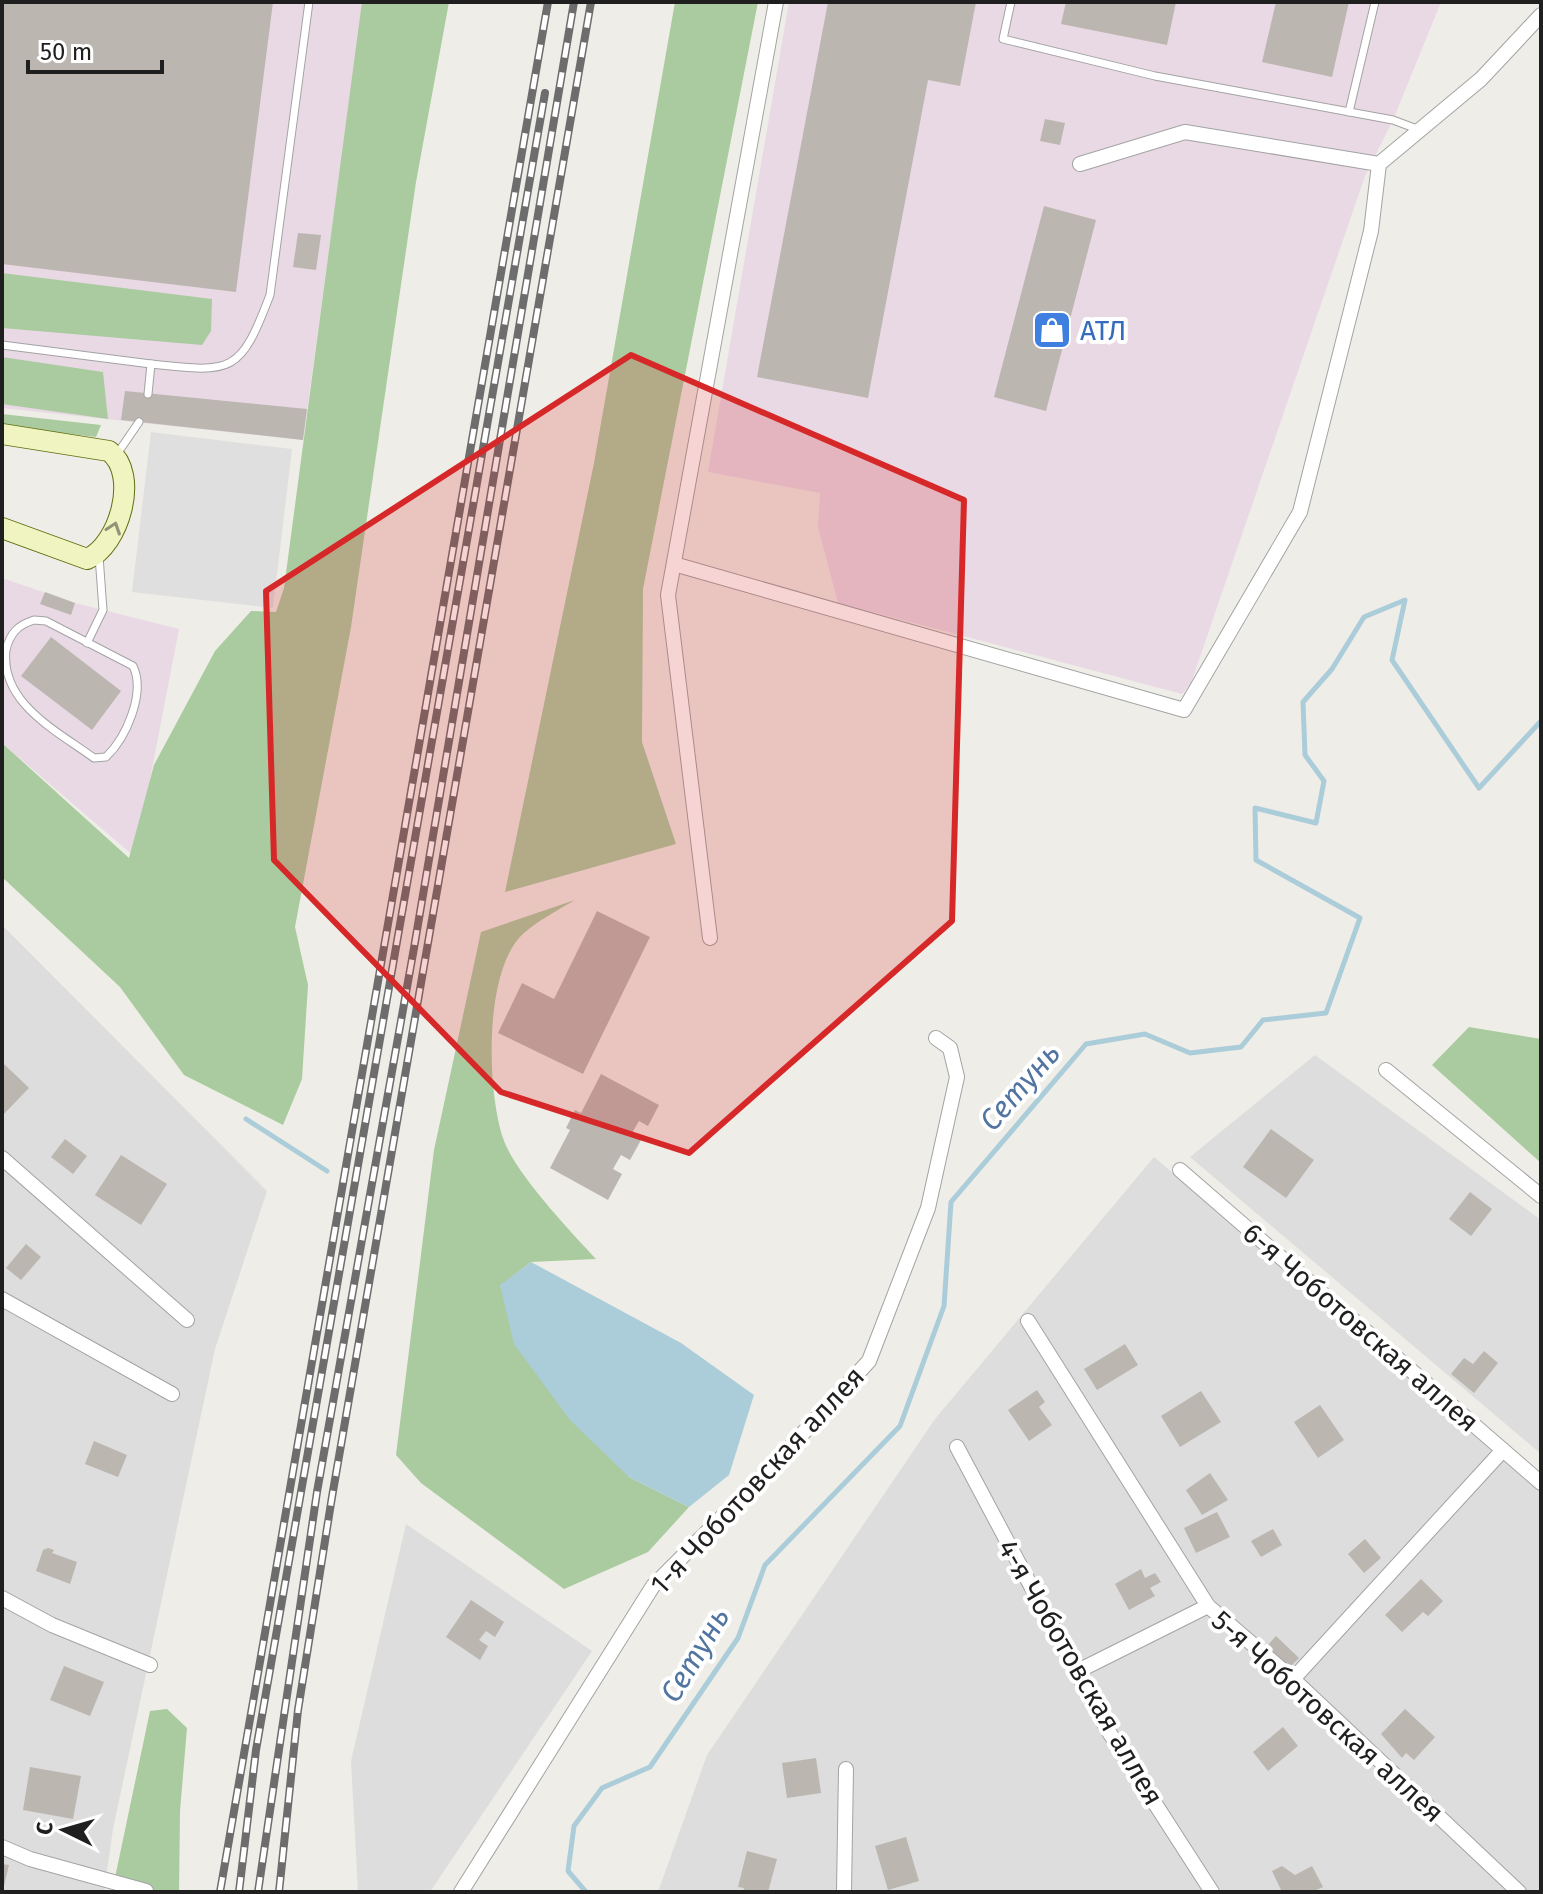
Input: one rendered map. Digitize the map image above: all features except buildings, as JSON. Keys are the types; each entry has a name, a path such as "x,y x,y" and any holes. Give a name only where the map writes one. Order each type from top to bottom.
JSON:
{"street":[{"path":"710,938 668,595 776,2"},
{"path":"674,564 1184,710 1300,512 1371,231 1379,164 1417,129 1481,79 1541,15"},
{"path":"1080,164 1185,132 1379,164"},
{"path":"2,434 97,447 116,456 123,475 118,515 108,543 99,554 87,559 2,528"},
{"name":"1-я Чоботовская аллея","path":"461,1892 653,1586 773,1466 869,1361 928,1208 957,1077 950,1048 936,1038"},
{"path":"1386,1070 1541,1196"},
{"path":"2,1158 187,1320"},
{"name":"6-я Чоботовская аллея","path":"1180,1170 1541,1483"},
{"path":"2,1299 172,1394"},
{"name":"5-я Чоботовская аллея","path":"1028,1321 1208,1606 1293,1679 1519,1892"},
{"name":"4-я Чоботовская аллея","path":"957,1447 1107,1729 1212,1892"},
{"path":"1293,1679 1503,1450"},
{"path":"2,1598 52,1625 150,1665"},
{"path":"1076,1672 1208,1606"},
{"path":"844,1892 846,1769"},
{"path":"2,1847 30,1859 146,1891"}],"lane":[{"path":"2,345 205,370 225,367 246,351 270,295 309,2"},
{"path":"1011,2 1003,39 1155,76 1349,112 1417,129"},
{"path":"1349,112 1375,2"},
{"path":"148,394 151,364"},
{"path":"116,456 139,422"},
{"path":"87,643 103,610 99,554"},
{"path":"34,620 46,621 87,643 133,666 138,677 139,690 122,735 106,757 94,758 19,703 6,672 5,659 11,636 21,624 34,620"},
{"path":"2,632 11,636"}],"highlighted area":[{"path":"631,355 964,500 952,921 689,1153 501,1092 274,860 266,591"}],"shaded area":[{"path":"2,2 363,2 303,440 2,408"},
{"path":"789,2 1441,2 1393,120 1365,176 1191,683 1182,694 838,603 818,527 820,493 708,472"},
{"path":"151,432 292,449 273,608 132,592"},
{"path":"2,578 75,603 179,629 135,857 2,743"},
{"path":"2,925 267,1191 215,1349 113,1829 104,1892 2,1892"},
{"path":"1315,1055 1541,1220 1541,1454 1190,1157"},
{"path":"1154,1157 1541,1486 1541,1892 658,1892 707,1755 935,1419"},
{"path":"406,1524 592,1651 430,1892 358,1892 351,1761"}],"green space":[{"path":"362,2 449,2 416,182 351,627 295,927 308,985 302,1079 283,1125 184,1075 120,987 2,877 2,743 129,858 154,765 215,651 251,611 276,612 284,588"},
{"path":"675,2 758,2 643,589 642,742 676,844 505,892 594,463"},
{"path":"2,273 212,299 211,331 202,345 2,328"},
{"path":"2,357 103,372 108,419 2,404"},
{"path":"2,414 101,425 96,437 2,426"},
{"path":"575,900 530,928 511,950 501,973 495,1001 492,1062 498,1117 509,1152 544,1201 596,1259 531,1262 500,1286 629,1477 689,1507 648,1552 564,1589 421,1483 396,1455 434,1150 481,932"},
{"path":"1469,1027 1541,1039 1541,1163 1432,1065"},
{"path":"167,1709 187,1728 180,1811 179,1892 112,1892 150,1711"}],"water":[{"path":"531,1262 681,1343 754,1395 729,1475 689,1507 629,1477 570,1420 514,1344 500,1285"}],"waterway":[{"name":"Сетунь","path":"586,1892 568,1871 574,1826 602,1788 650,1767 738,1638 765,1565 900,1426 944,1306 951,1202 1086,1044 1145,1034 1190,1053 1241,1047 1263,1020 1326,1013 1360,918 1256,860 1255,808 1316,823 1324,781 1305,755 1303,702 1332,669 1364,617 1405,600 1392,660 1479,788 1541,721"},
{"path":"246,1119 327,1171"}],"railway":[{"path":"220,1892 548,2"},
{"path":"258,1892 317,1492 414,948 574,2"},
{"path":"279,1892 298,1710 332,1497 591,2"},
{"path":"239,1892 256,1750 545,93"}],"place":[{"name":"АТЛ","path":"1052,330"}]}
